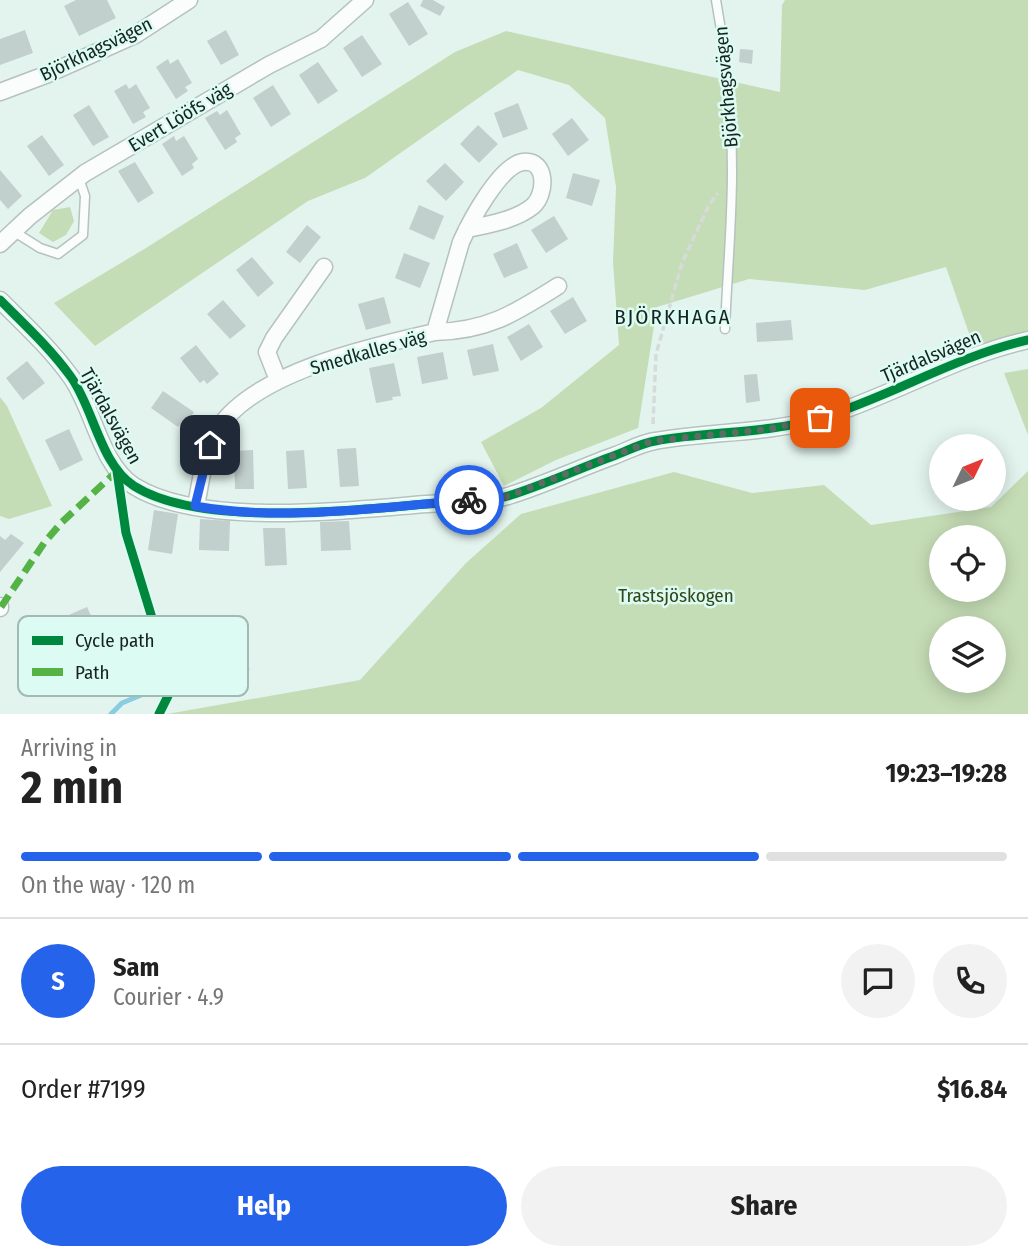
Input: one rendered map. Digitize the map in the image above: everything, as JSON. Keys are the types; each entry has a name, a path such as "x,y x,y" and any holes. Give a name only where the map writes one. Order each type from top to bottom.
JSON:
{"street":[{"name":"Björkhagsvägen","path":"0,92 135,35 189,0"},
{"name":"Evert Lööfs väg","path":"0,244 79,178 269,65 321,38 365,0"},
{"name":"Smedkalles väg","path":"195,506 205,459 218,429 230,413 245,400 278,380 357,351 435,332 461,242 467,229 484,199 512,167 522,162 539,168 543,178 542,194 535,204 507,219 467,229"},
{"path":"278,380 267,352 324,267"},
{"path":"435,332 474,329 497,321 558,286"},
{"name":"Tjärdalsvägen","path":"0,300 71,376 88,405 108,455 117,471 132,485 154,496 230,512 338,511 505,497 652,441 769,429 820,418 877,398 1001,346 1028,340"}],"lane":[{"name":"Björkhagsvägen","path":"716,0 729,107 732,174 725,329"},
{"path":"13,231 40,248 58,254 83,235 85,195 79,178"}],"path":[{"path":"652,441 656,354 682,263 709,205 732,174"}],"green space":[{"path":"785,0 1028,0 1028,332 973,345 946,267 865,290 749,279 657,307 638,428 556,460 504,486 481,442 541,408 619,345 613,262 616,187 605,118 569,85 518,70 365,178 308,201 95,346 54,303 146,248 455,52 506,31 780,92 782,5"},
{"path":"70,207 74,221 66,235 53,242 39,233 53,210"},
{"path":"1028,369 1028,435 1004,373"},
{"path":"0,397 7,406 52,506 9,519 0,516"},
{"name":"Trastsjöskogen","path":"1028,471 1028,714 167,714 360,680 466,563 521,514 674,472 752,493 824,485 871,525 964,511 1006,511 1006,492"}],"building":[{"path":"76,0 107,0 116,18 79,36 64,6"},
{"path":"423,0 433,0 445,7 440,16 420,6"},
{"path":"408,2 428,34 409,46 389,14"},
{"path":"25,30 33,53 0,65 0,39"},
{"path":"226,30 239,55 221,65 207,41"},
{"path":"362,35 382,64 362,77 343,48"},
{"path":"740,49 753,50 752,64 739,62"},
{"path":"168,59 170,64 178,59 192,83 185,87 188,91 176,99 156,67"},
{"path":"318,62 338,91 318,104 299,75"},
{"path":"126,84 129,89 136,84 150,108 143,112 146,117 133,124 114,91"},
{"path":"273,85 291,114 271,127 253,98"},
{"path":"518,103 528,129 503,138 494,113"},
{"path":"89,105 109,137 93,146 73,115"},
{"path":"227,110 241,134 235,138 237,142 225,150 205,118 217,111 220,115"},
{"path":"572,118 589,140 568,156 552,134"},
{"path":"478,125 498,144 479,163 460,144"},
{"path":"42,135 64,165 49,176 27,146"},
{"path":"174,136 176,141 184,136 198,159 192,164 194,168 182,176 162,144"},
{"path":"135,162 154,193 138,203 118,171"},
{"path":"445,163 464,182 446,201 426,181"},
{"path":"0,170 22,196 8,209 0,200"},
{"path":"573,173 600,180 592,206 566,198"},
{"path":"419,205 444,216 434,240 409,229"},
{"path":"554,216 568,239 546,253 531,230"},
{"path":"307,225 321,237 300,263 286,252"},
{"path":"517,243 528,268 504,278 493,254"},
{"path":"404,253 430,263 420,288 395,278"},
{"path":"252,257 274,283 258,297 236,270"},
{"path":"384,297 391,323 366,330 358,304"},
{"path":"573,297 587,321 565,334 550,311"},
{"path":"223,300 246,326 230,339 207,314"},
{"path":"791,320 793,340 757,342 756,323"},
{"path":"529,324 543,347 521,361 507,337"},
{"path":"493,344 499,371 473,376 467,350"},
{"path":"196,345 219,374 207,384 204,380 200,383 180,358"},
{"path":"443,352 448,379 422,384 417,357"},
{"path":"27,361 45,383 23,400 6,378"},
{"path":"394,363 401,396 376,403 369,368"},
{"path":"757,374 760,401 746,403 744,375"},
{"path":"163,391 194,412 186,424 182,422 178,427 151,408"},
{"path":"69,429 83,460 60,471 45,440"},
{"path":"356,448 359,486 340,487 337,449"},
{"path":"253,450 254,489 235,489 234,451"},
{"path":"304,450 307,488 288,489 286,451"},
{"path":"154,510 178,514 172,554 148,550"},
{"path":"200,519 230,521 229,551 199,550"},
{"path":"349,521 351,550 321,551 320,522"},
{"path":"263,528 285,528 287,565 265,566"},
{"path":"11,534 24,543 0,572 0,536 5,540"},
{"path":"87,607 91,616 67,616"}],"waterway":[{"path":"111,714 122,703 139,696"}],"marked path":[{"path":"1,607 44,543 62,522 117,471"}],"cycle path":[{"path":"0,300 71,377 86,404 105,450 122,476 134,486 163,499 236,512 358,510 499,498 535,487 650,442 759,430 821,418 975,356 1028,340"},
{"path":"117,471 126,533 151,616"},
{"path":"159,714 168,696"}],"way so far":[{"path":"469,500 505,497 652,441 769,429 820,418"}],"district":[{"name":"BJÖRKHAGA","path":"673,317"}],"route":[{"path":"210,445 195,506 230,512 338,511 469,500"}]}
